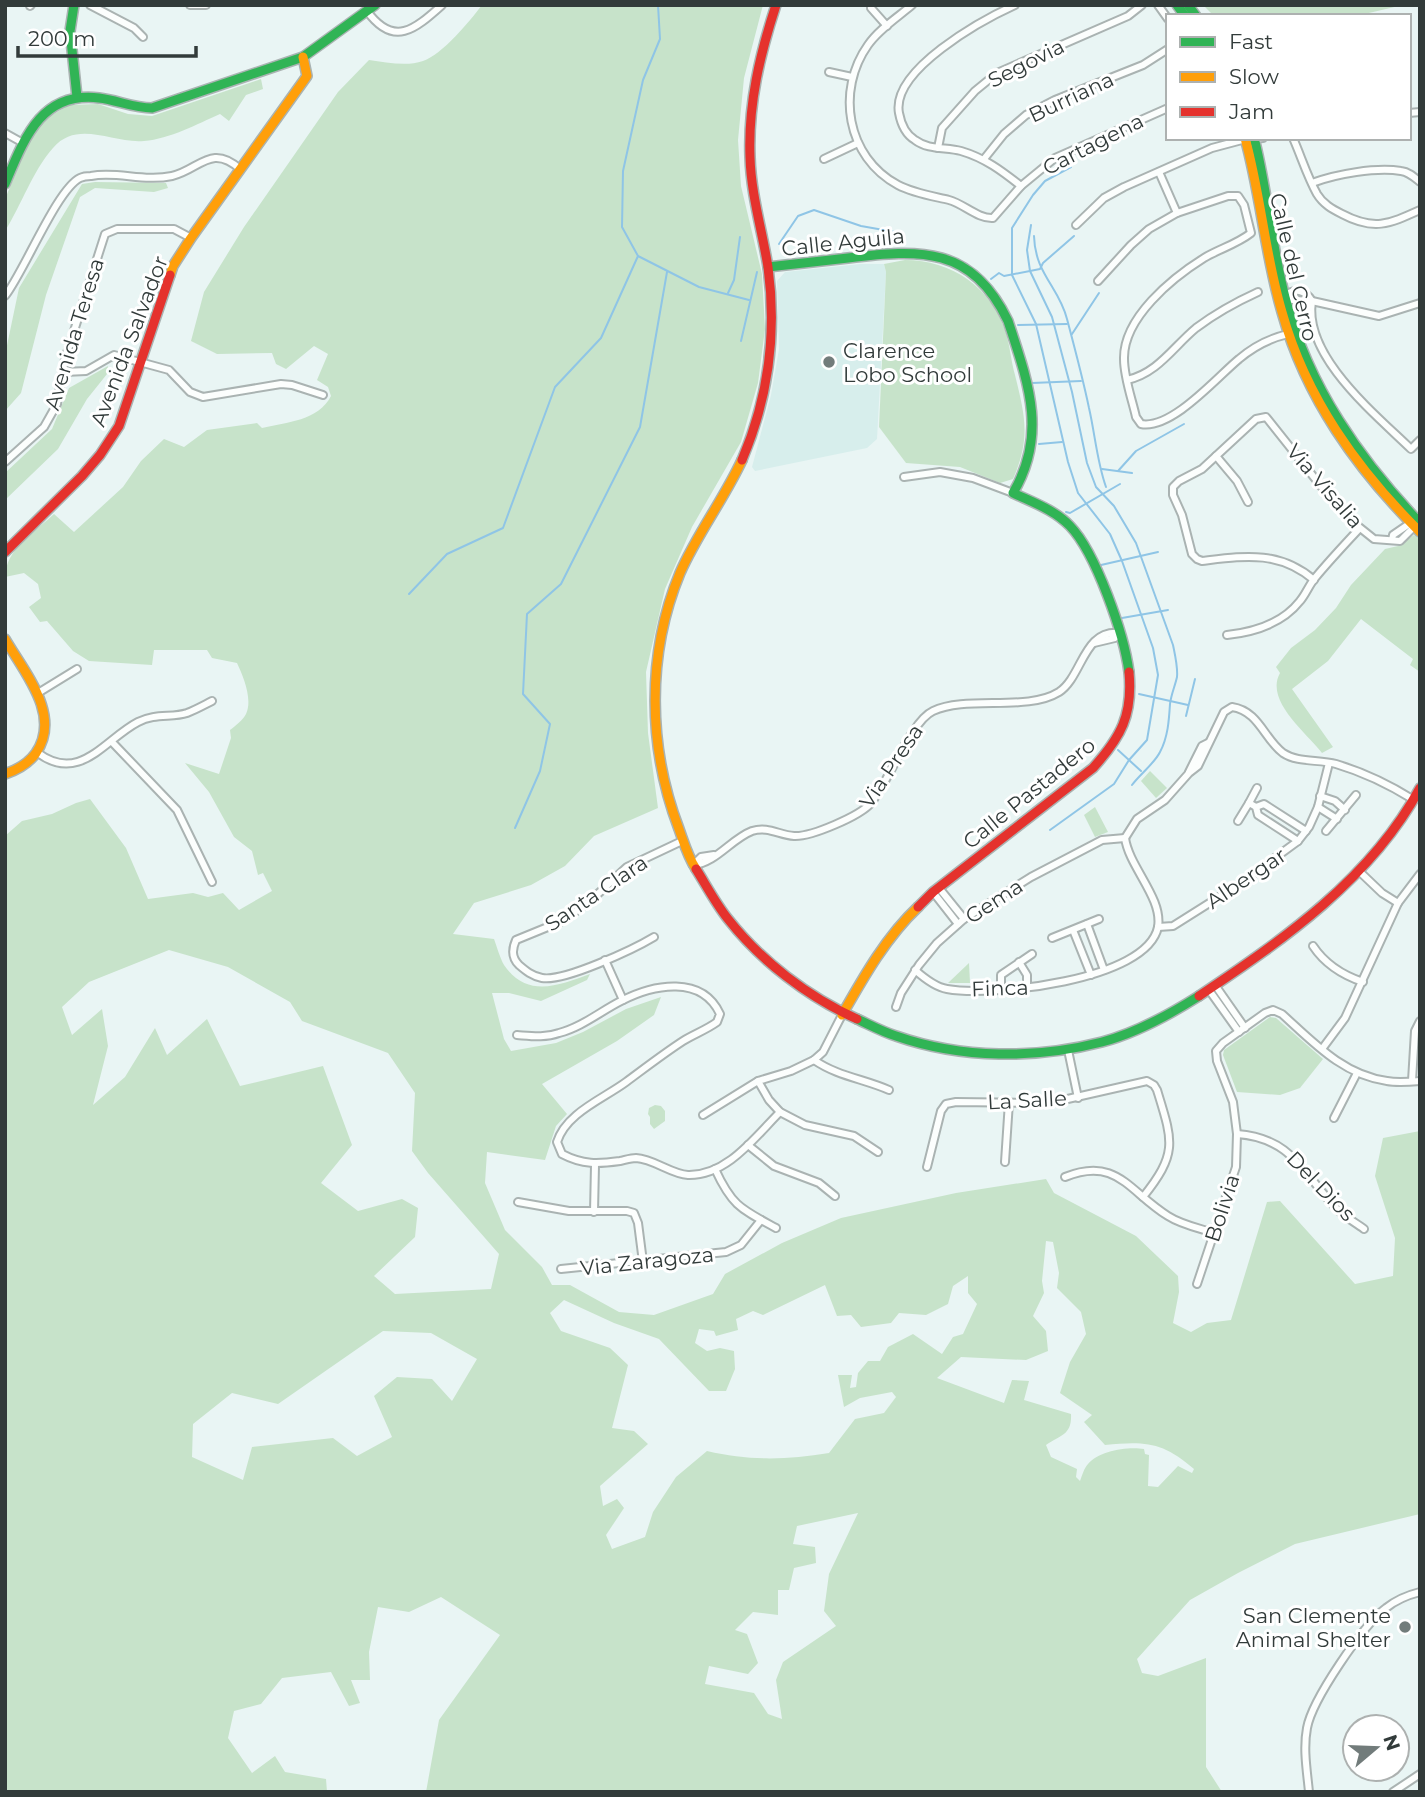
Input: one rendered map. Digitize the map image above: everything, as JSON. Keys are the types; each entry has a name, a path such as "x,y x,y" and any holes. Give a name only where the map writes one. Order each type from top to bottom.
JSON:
{"street":[{"path":"74,5 70,31 77,97"},
{"path":"90,5 134,28 143,37"},
{"path":"190,5 206,5"},
{"path":"5,184 34,122 63,101 77,97 101,98 138,109 152,108 303,57 371,8 379,27 391,32 405,32 419,26 442,5"},
{"path":"776,5 761,49 750,123 752,180 768,267 771,345 760,412 735,474 680,575 664,622 655,688 657,745 667,797 693,865 738,933 773,968 842,1015 876,1031 915,1044 954,1052 1002,1055 1068,1050 1105,1041 1161,1019 1212,988 1331,899 1360,872 1390,836 1420,788"},
{"path":"824,159 858,143 850,122 849,97 852,77 870,42 912,5"},
{"path":"1015,5 969,29 946,46 911,77 904,87 898,107 900,122 913,139 924,146 960,151 985,159 1021,186"},
{"name":"Segovia","path":"938,148 942,128 975,91 997,73 1128,16 1142,5"},
{"path":"871,8 887,26"},
{"name":"Burriana","path":"985,159 1004,134 1026,115 1055,100 1143,65 1166,50"},
{"name":"Avenida Salvador","path":"5,552 82,476 119,426 173,266 307,76 303,57"},
{"path":"829,72 852,77"},
{"name":"Cartagena","path":"858,143 884,176 898,185 955,201 988,219 995,218 1021,186 1055,158 1166,109"},
{"path":"5,134 23,143"},
{"path":"1076,225 1104,198 1212,148 1248,140"},
{"name":"Calle del Cerro","path":"1252,140 1254,167 1292,333 1352,443 1416,525"},
{"path":"1294,140 1312,183 1321,200 1328,206 1370,225 1391,223 1420,210"},
{"path":"5,296 62,196 79,178 95,175 143,179 174,176 206,159 221,158 240,169"},
{"path":"1312,183 1335,175 1386,170 1409,173 1420,182"},
{"path":"1159,172 1177,214"},
{"path":"1098,281 1131,244 1149,229 1177,214 1228,196 1238,196 1244,205 1251,233 1197,263 1149,304 1126,338 1124,359 1127,380 1136,417 1141,424 1147,425 1172,415 1197,398 1254,348 1271,339 1292,333"},
{"name":"Avenida Teresa","path":"5,462 44,427 57,404 65,359 105,234 117,229 174,229 191,238"},
{"name":"Calle Aguila","path":"768,267 911,252 940,257 978,279 994,296 1008,321 1032,419 1032,447 1023,475 1013,493"},
{"path":"1282,296 1289,292 1302,291 1312,301 1379,316 1420,303"},
{"path":"1127,380 1153,371 1194,330 1221,310 1258,292"},
{"path":"1312,301 1310,314 1323,352 1346,384 1411,449 1420,440"},
{"path":"64,372 86,371 114,355 169,370 190,392 204,397 281,384 323,395"},
{"name":"Via Visalia","path":"1216,456 1256,419 1266,416 1337,506 1374,539 1392,540 1393,535 1416,525"},
{"path":"1248,502 1237,481 1216,456 1202,470 1172,487 1192,554 1197,559 1202,561 1263,556 1280,560 1314,580"},
{"name":"Calle Pastadero","path":"814,1060 823,1052 862,979 908,916 936,890 1107,755 1128,716 1132,695 1128,658 1091,557 1079,536 1055,513 973,478 940,472 904,477"},
{"path":"1227,635 1248,632 1277,621 1299,603 1314,580 1359,528"},
{"name":"Via Presa","path":"693,865 708,861 753,831 774,830 798,836 862,812 871,803 906,744 927,715 947,707 1050,696 1067,685 1092,643 1115,638 1120,633"},
{"path":"5,639 38,693 46,716 44,739 38,752 15,772 5,774"},
{"path":"38,693 77,669"},
{"path":"38,752 62,763 83,762 140,721 163,715 185,714 212,701"},
{"path":"1158,927 1152,899 1125,838 1137,819 1165,800 1198,766 1224,712 1232,707 1252,716 1285,754 1298,760 1329,763 1364,774 1414,800"},
{"path":"112,742 177,810 212,881"},
{"name":"Albergar","path":"1158,927 1172,926 1231,889 1298,841 1318,807 1329,763"},
{"path":"1238,821 1257,788"},
{"path":"1326,831 1356,795"},
{"path":"1320,796 1345,810"},
{"path":"1249,803 1256,807 1258,815 1298,841"},
{"path":"1256,807 1264,804 1306,831"},
{"path":"1318,807 1337,819"},
{"name":"Gema","path":"896,1007 915,970 937,943 964,919 1031,877 1102,840 1125,838"},
{"name":"Santa Clara","path":"654,937 637,947 559,978 544,979 529,974 515,961 512,949 516,940 560,922 588,903 626,867 682,841"},
{"path":"1360,872 1382,893 1398,903"},
{"path":"1322,1049 1345,1018 1398,903 1420,874"},
{"path":"936,890 964,919"},
{"path":"936,890 958,924"},
{"path":"1052,938 1099,919"},
{"path":"1087,924 1104,970"},
{"name":"Finca","path":"915,970 933,984 946,989 1027,988 1104,970 1144,950 1155,936 1158,927"},
{"path":"1073,930 1091,975"},
{"path":"1313,946 1324,961 1363,982"},
{"path":"1002,989 1001,975 1032,954"},
{"path":"605,960 623,1000"},
{"path":"1019,962 1027,975 1027,988"},
{"path":"517,1035 543,1037 559,1034 623,1000 669,986 685,986 702,991 716,1004 720,1014 716,1023 653,1060 623,1084 589,1105 559,1136 557,1142 562,1154 574,1160 595,1165 637,1158 687,1175 715,1169 748,1145 780,1112"},
{"path":"1212,988 1242,1030 1273,1010 1282,1014 1336,1062 1357,1073 1387,1081 1420,1081"},
{"path":"1412,1082 1415,1031 1420,1021"},
{"name":"Bolivia","path":"1197,1284 1236,1167 1237,1134 1233,1102 1217,1061 1216,1051 1242,1030"},
{"path":"1068,1050 1078,1098"},
{"path":"703,1115 758,1081 791,1071 814,1060 831,1072 865,1079 889,1090"},
{"path":"1334,1118 1357,1073"},
{"path":"758,1081 780,1112 804,1125 854,1136 878,1152"},
{"name":"La Salle","path":"927,1167 946,1104 1049,1103 1147,1081 1157,1090 1170,1137 1166,1166 1143,1197"},
{"path":"1005,1162 1009,1102"},
{"name":"Del Dios","path":"1237,1134 1257,1135 1281,1146 1296,1159 1339,1212 1364,1229"},
{"path":"748,1145 774,1166 819,1182 835,1196"},
{"path":"594,1212 595,1165"},
{"path":"715,1169 738,1207 776,1228"},
{"path":"1065,1177 1081,1170 1100,1169 1122,1179 1168,1216 1214,1233"},
{"path":"517,1202 569,1211 634,1213 638,1223 643,1262"},
{"name":"Via Zaragoza","path":"561,1269 726,1252 741,1245 761,1220"},
{"path":"1309,1792 1305,1748 1307,1727 1320,1694 1375,1618 1401,1598 1420,1592"},
{"path":"1393,1792 1420,1774"}],"shaded area":[{"name":"Clarence Lobo School","path":"884,264 886,272 877,439 867,448 755,471 752,467 771,395 779,349 777,281 785,272"}],"green space":[{"path":"482,5 763,5 744,78 738,140 741,186 762,274 765,329 758,383 741,442 692,527 665,589 646,672 648,733 658,808 594,836 565,866 531,885 474,903 453,934 494,939 504,965 513,976 534,986 555,985 590,974 587,980 541,1001 509,993 492,993 504,1039 511,1051 556,1043 626,1009 661,997 654,1015 617,1041 542,1084 567,1114 556,1126 545,1160 487,1152 485,1183 505,1230 542,1267 552,1285 570,1285 619,1312 654,1315 713,1294 725,1274 782,1243 841,1218 956,1193 1046,1179 1054,1193 1136,1236 1178,1276 1179,1292 1173,1323 1191,1332 1207,1323 1231,1320 1267,1202 1280,1201 1355,1284 1393,1276 1395,1238 1375,1176 1383,1138 1420,1131 1420,1514 1295,1544 1238,1573 1190,1600 1137,1659 1142,1673 1158,1676 1206,1658 1206,1767 1222,1792 426,1792 439,1720 500,1635 441,1597 409,1612 378,1607 369,1652 370,1680 351,1680 360,1703 349,1706 331,1672 282,1678 261,1704 234,1711 228,1738 252,1773 275,1756 285,1772 326,1779 327,1792 5,1792 5,836 22,821 52,814 90,799 126,848 148,899 193,893 208,897 223,893 239,910 272,891 263,873 258,875 252,851 234,837 209,792 185,763 219,774 231,738 230,730 243,718 248,708 246,688 237,663 212,658 207,650 154,650 152,665 89,661 73,651 47,621 40,622 29,607 41,598 38,584 24,573 5,577 7,567 10,557 23,541 54,514 74,532 123,487 141,461 164,439 184,447 207,430 257,423 262,428 282,424 310,416 325,404 331,396 328,387 317,380 328,354 314,346 286,369 276,364 272,353 217,354 191,341 204,292 244,227 338,92 369,60 403,64 416,63 431,57 447,45","holes":["169,950 228,967 290,1002 302,1021 388,1053 415,1093 412,1151 499,1254 491,1289 395,1294 374,1276 415,1237 418,1208 402,1199 358,1211 321,1183 352,1145 323,1066 240,1086 207,1019 167,1055 155,1028 125,1077 93,1105 108,1046 102,1009 72,1035 62,1007 89,982","1046,1241 1053,1242 1059,1273 1057,1288 1081,1312 1086,1334 1070,1362 1060,1393 1092,1415 1084,1422 1105,1445 1131,1443 1163,1448 1194,1469 1192,1473 1178,1466 1158,1487 1148,1486 1149,1455 1145,1454 1144,1449 1130,1448 1099,1456 1085,1468 1080,1481 1076,1477 1077,1469 1051,1457 1046,1445 1067,1430 1071,1414 1024,1400 1029,1381 1012,1380 1004,1403 937,1378 961,1357 1026,1360 1048,1351 1046,1331 1033,1316 1044,1293 1042,1281","968,1276 968,1293 977,1304 963,1334 953,1337 942,1354 913,1334 888,1347 880,1361 868,1361 858,1373 856,1387 850,1388 852,1375 838,1375 844,1407 860,1398 892,1392 896,1397 884,1413 855,1419 829,1453 768,1458 738,1457 707,1451 676,1477 653,1512 645,1537 612,1549 606,1535 624,1508 617,1499 603,1506 600,1486 648,1444 634,1431 612,1428 628,1365 610,1348 561,1331 550,1313 564,1300 614,1323 659,1339 709,1391 726,1391 735,1369 734,1351 720,1348 707,1351 695,1343 699,1329 714,1331 716,1336 738,1330 736,1319 753,1311 763,1315 825,1285 837,1316 851,1315 861,1327 891,1323 899,1313 926,1315 948,1304 953,1286","383,1331 431,1333 477,1359 452,1401 432,1379 397,1377 374,1396 392,1437 357,1456 333,1438 252,1447 243,1480 192,1457 193,1424 232,1393 278,1404","858,1513 829,1574 824,1611 836,1626 783,1662 776,1680 782,1719 768,1714 754,1693 705,1684 709,1666 748,1674 758,1663 747,1634 735,1630 753,1612 778,1615 778,1590 789,1590 794,1568 816,1563 815,1547 793,1544 797,1526"]},
{"path":"1203,5 1403,5 1365,14 1212,14"},
{"path":"261,79 263,89 246,95 229,121 220,114 154,140 132,141 85,134 63,139 39,167 5,231 5,199 30,139 45,119 69,105 98,104 128,114 152,116"},
{"path":"166,183 168,188 154,192 95,188 80,197 46,295 21,393 5,411 5,355 19,288 82,184"},
{"path":"905,260 938,265 968,279 991,302 1000,317 1009,343 1024,427 1022,451 1013,479 1000,483 960,467 906,463 879,427 886,272 884,264"},
{"path":"108,366 107,374 87,399 58,449 5,500 5,473 52,429 69,388"},
{"path":"1414,535 1420,539 1420,672 1410,665 1413,659 1361,619 1328,661 1292,689 1333,747 1322,753 1283,706 1278,695 1280,673 1276,667 1291,648 1315,630 1336,608 1351,585 1385,549 1398,546"},
{"path":"1150,771 1167,788 1156,798 1141,781"},
{"path":"1095,807 1108,832 1095,837 1084,815"},
{"path":"969,963 970,983 948,983"},
{"path":"1270,1017 1276,1018 1323,1059 1300,1088 1280,1095 1237,1092 1223,1055 1224,1050"},
{"path":"661,1106 665,1111 665,1121 654,1129 648,1114 649,1108"}],"waterway":[{"path":"658,5 660,39 643,80 623,171 622,227 638,256 699,287 749,300"},
{"path":"1050,830 1114,784 1129,760 1147,740 1158,675 1153,648 1122,561 1110,534 1078,493 1068,462 1036,324 1012,275 1012,228 1045,181 1071,167"},
{"path":"779,244 798,216 814,210 861,226 895,232"},
{"path":"1031,225 1027,250 1030,271 1052,317 1087,463 1096,487 1114,506 1136,543 1173,645 1177,677 1165,740 1157,756 1132,785"},
{"path":"1034,236 1038,260 1067,319 1106,487"},
{"path":"991,279 999,273 1004,276 1040,269 1043,263 1074,236"},
{"path":"728,293 734,280 740,237"},
{"path":"409,594 447,554 503,528 555,387 601,338 638,256"},
{"path":"515,828 540,771 550,724 523,694 527,614 561,584 640,427 667,272"},
{"path":"741,341 757,272"},
{"path":"1072,334 1099,293"},
{"path":"1018,325 1067,324"},
{"path":"1032,383 1081,381"},
{"path":"1118,471 1136,451 1184,424"},
{"path":"1039,444 1062,442"},
{"path":"1102,469 1132,473"},
{"path":"1066,512 1070,513 1120,484"},
{"path":"1101,565 1158,552"},
{"path":"1122,618 1168,610"},
{"path":"1186,716 1195,679"},
{"path":"1139,694 1188,705"},
{"path":"1118,750 1141,771"}],"traffic: fast":[{"path":"74,5 70,31 77,97"},
{"path":"5,184 37,122 49,110 63,102 79,98 99,98 152,108 303,57 375,5"},
{"path":"1177,5 1184,14"},
{"path":"1188,5 1195,14"},
{"path":"1254,140 1281,281 1308,363 1322,392 1357,447 1420,523"},
{"path":"768,267 874,255 921,254 942,258 961,266 978,278 994,296 1008,321 1028,387 1032,429 1030,450 1024,471 1013,493 1057,515 1080,538 1107,595 1129,672"},
{"path":"857,1019 921,1044 973,1052 1025,1054 1077,1048 1115,1038 1152,1023 1199,996"}],"traffic: slow":[{"path":"170,275 191,238 307,76 303,57"},
{"path":"1245,140 1276,290 1292,344 1305,374 1336,431 1375,483 1420,532"},
{"path":"696,869 679,829 661,766 655,701 657,669 661,636 680,573 742,460"},
{"path":"5,639 37,694 45,724 43,739 36,753 22,766 5,774"},
{"path":"842,1015 885,945 918,907"}],"traffic: jam":[{"path":"742,460 764,390 771,341 771,292 752,185 750,137 756,79 776,5"},
{"path":"5,552 82,476 119,426 170,275"},
{"path":"918,907 933,892 1093,768 1111,746 1123,724 1129,701 1129,672"},
{"path":"1199,996 1293,930 1351,879 1400,821 1420,788"},
{"path":"696,869 724,913 770,963 803,989 857,1019"}],"place":[{"name":"Clarence Lobo School","path":"829,362"},
{"name":"San Clemente Animal Shelter","path":"1405,1627"}]}
